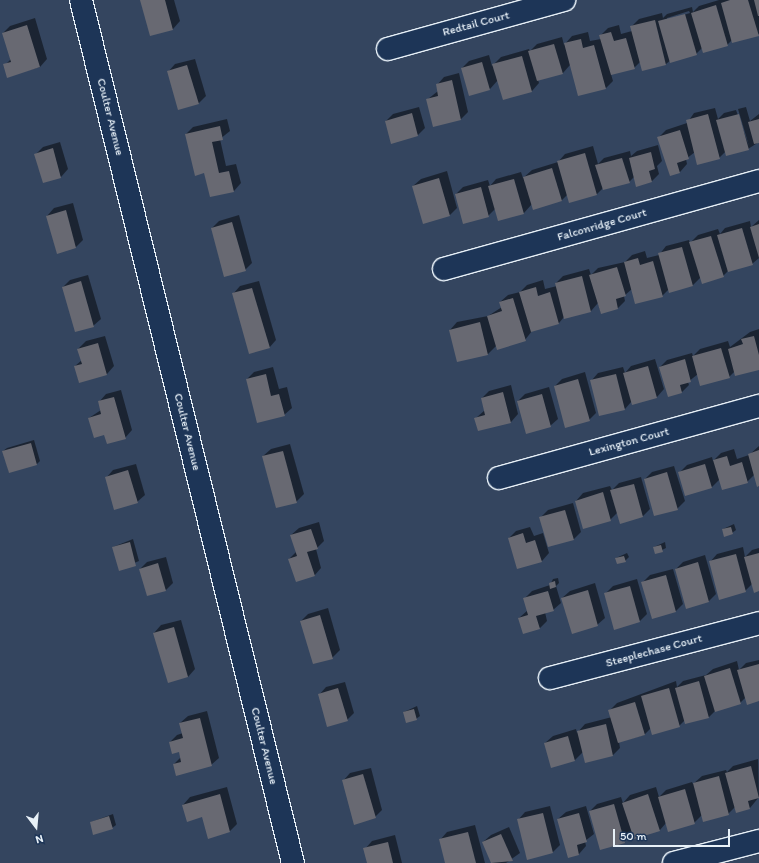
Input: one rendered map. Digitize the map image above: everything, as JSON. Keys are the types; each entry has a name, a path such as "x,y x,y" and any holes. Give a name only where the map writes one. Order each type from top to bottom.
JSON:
{"street":[{"name":"Coulter Avenue","path":"81,0 293,863"},
{"name":"Redtail Court","path":"388,49 564,0"},
{"name":"Falconridge Court","path":"444,269 759,181"},
{"name":"Lexington Court","path":"499,478 759,406"},
{"name":"Steeplechase Court","path":"550,678 759,623"},
{"path":"674,863 759,840"}],"building":[{"path":"140,0 165,0 173,30 150,36"},
{"path":"730,0 748,0 759,36 732,43 721,3"},
{"path":"754,0 759,0 759,16 758,16"},
{"path":"716,5 728,46 703,53 691,13"},
{"path":"685,14 697,55 670,63 658,21"},
{"path":"655,20 666,65 642,71 630,26"},
{"path":"27,25 40,67 7,78 3,64 11,62 2,33"},
{"path":"611,32 614,41 626,38 635,69 611,75 599,35"},
{"path":"581,39 583,48 594,45 606,89 578,96 564,43"},
{"path":"554,44 563,74 537,81 528,51"},
{"path":"522,56 532,92 503,100 492,64"},
{"path":"482,62 490,90 469,96 461,68"},
{"path":"187,65 199,104 178,110 167,71"},
{"path":"452,80 461,120 433,127 426,99 438,96 436,84"},
{"path":"412,113 418,136 391,144 385,121"},
{"path":"708,114 720,159 697,165 686,120"},
{"path":"739,114 749,150 726,156 716,120"},
{"path":"759,119 759,143 754,144 748,122"},
{"path":"220,126 223,140 212,142 219,173 229,171 234,192 210,197 204,173 195,176 185,134"},
{"path":"680,130 689,159 677,163 680,173 670,176 657,137"},
{"path":"53,148 61,178 43,183 34,154"},
{"path":"651,152 655,169 649,171 652,182 636,187 629,158"},
{"path":"585,153 597,195 569,203 557,161"},
{"path":"622,158 630,183 603,190 595,165"},
{"path":"552,168 562,201 533,210 523,177"},
{"path":"439,178 450,216 423,224 412,186"},
{"path":"514,179 524,214 498,221 488,186"},
{"path":"481,187 489,217 463,224 455,194"},
{"path":"66,210 76,248 57,254 46,216"},
{"path":"232,222 246,271 224,277 211,228"},
{"path":"759,224 759,258 750,227"},
{"path":"742,228 753,265 728,272 717,235"},
{"path":"711,236 724,277 702,284 689,242"},
{"path":"682,247 693,286 669,293 658,253"},
{"path":"638,258 640,265 653,261 663,297 635,304 624,262"},
{"path":"617,267 626,296 616,299 618,309 601,314 589,275"},
{"path":"582,276 591,312 564,319 555,283"},
{"path":"81,281 94,327 75,332 62,287"},
{"path":"536,287 538,296 550,292 559,324 531,332 519,292"},
{"path":"252,288 270,348 249,354 232,293"},
{"path":"513,298 526,341 497,350 487,316 502,311 499,302"},
{"path":"480,322 488,355 457,362 449,330"},
{"path":"754,336 759,355 759,370 735,376 728,349 743,344 741,339"},
{"path":"98,343 107,375 79,383 74,366 82,364 77,349"},
{"path":"721,348 730,378 700,386 692,356"},
{"path":"685,359 691,382 680,385 682,393 668,397 659,367"},
{"path":"648,366 657,398 632,405 623,373"},
{"path":"266,374 271,396 279,394 285,416 257,423 246,379"},
{"path":"616,374 625,410 599,416 590,380"},
{"path":"578,379 590,421 565,428 554,386"},
{"path":"503,392 511,423 478,431 474,418 485,415 481,398"},
{"path":"542,394 551,427 526,434 517,401"},
{"path":"114,397 126,439 107,444 104,435 94,438 88,418 101,414 98,401"},
{"path":"31,443 37,465 9,473 2,451"},
{"path":"759,450 759,486 757,487 748,454"},
{"path":"283,451 297,503 276,508 262,456"},
{"path":"727,456 730,466 742,462 748,483 722,490 713,460"},
{"path":"705,464 712,488 685,496 678,472"},
{"path":"128,470 138,503 114,510 105,477"},
{"path":"667,472 678,510 654,516 644,479"},
{"path":"634,484 643,517 620,524 610,490"},
{"path":"603,492 611,521 583,529 575,501"},
{"path":"565,510 574,540 548,547 539,517"},
{"path":"731,527 733,534 724,537 722,529"},
{"path":"311,529 318,549 307,552 315,576 296,582 288,559 297,556 290,535"},
{"path":"523,533 526,543 535,540 542,562 517,569 508,538"},
{"path":"130,542 136,566 119,571 112,547"},
{"path":"661,545 663,552 655,554 653,547"},
{"path":"759,553 759,591 754,593 744,557"},
{"path":"736,554 746,592 719,600 709,561"},
{"path":"624,556 626,562 617,564 615,558"},
{"path":"698,562 709,602 686,609 675,569"},
{"path":"158,563 166,591 147,596 139,569"},
{"path":"666,575 676,612 652,619 641,582"},
{"path":"555,581 556,587 550,589 549,583"},
{"path":"630,586 640,622 614,630 604,593"},
{"path":"588,590 598,626 572,634 561,598"},
{"path":"548,591 554,611 536,616 540,629 523,634 518,618 528,615 523,598"},
{"path":"320,615 333,659 313,664 300,621"},
{"path":"174,627 188,677 168,683 153,633"},
{"path":"759,664 759,701 747,705 737,670"},
{"path":"730,668 741,704 715,712 704,676"},
{"path":"699,681 709,718 685,724 675,688"},
{"path":"338,688 348,721 327,727 318,694"},
{"path":"669,688 680,727 652,735 641,696"},
{"path":"635,702 645,735 618,743 608,710"},
{"path":"414,709 417,720 406,723 403,712"},
{"path":"200,718 212,766 176,776 173,764 181,762 179,752 172,754 169,742 183,738 179,723"},
{"path":"606,724 613,756 585,763 577,731"},
{"path":"568,736 575,761 551,768 544,743"},
{"path":"751,766 759,798 748,801 750,809 736,813 725,773"},
{"path":"363,774 376,818 354,825 342,780"},
{"path":"719,776 729,815 703,822 693,783"},
{"path":"685,789 695,824 668,832 658,797"},
{"path":"220,794 230,832 208,839 202,817 187,822 182,805"},
{"path":"648,794 660,831 634,839 622,803"},
{"path":"614,804 625,843 600,850 589,811"},
{"path":"543,813 553,853 527,860 517,819"},
{"path":"579,813 587,842 577,845 579,855 568,858 557,819"},
{"path":"109,816 113,829 93,835 90,822"},
{"path":"468,832 476,863 445,863 439,839"},
{"path":"501,834 513,861 491,863 482,842"},
{"path":"388,842 393,863 367,863 363,848"}]}
